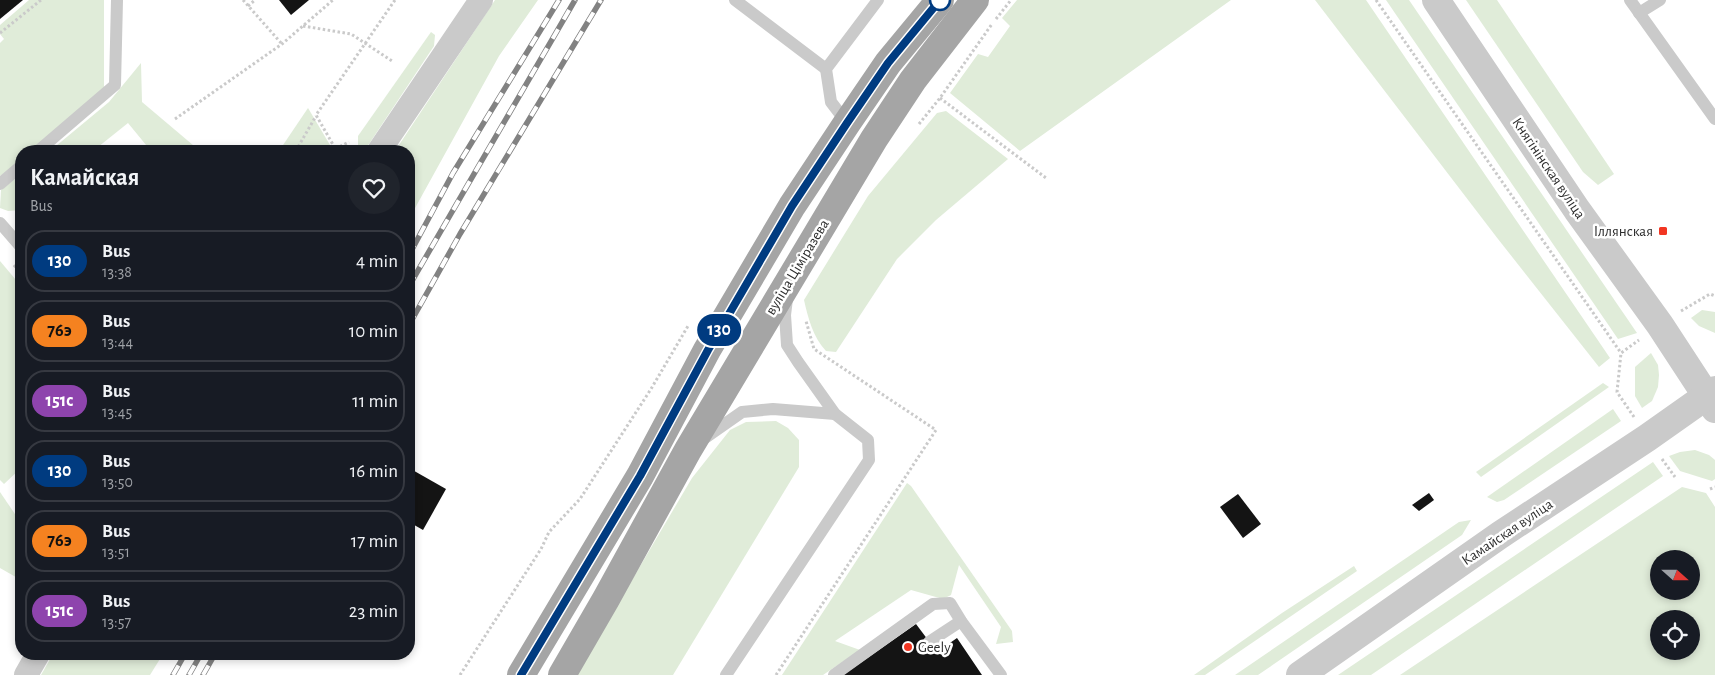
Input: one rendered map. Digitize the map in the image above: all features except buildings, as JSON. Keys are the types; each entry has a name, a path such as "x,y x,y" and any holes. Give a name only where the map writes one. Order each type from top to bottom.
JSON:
{"main road":[{"name":"вуліца Ціміразева","path":"562,675 593,583 640,476 708,350 792,206 847,123 888,63 940,0"},
{"name":"вуліца Ціміразева","path":"521,675 593,583 688,450 874,139 903,95 974,0"}],"street":[{"path":"383,145 481,0"},
{"name":"Княгінінская вуліца","path":"1436,0 1577,210 1712,398"},
{"name":"Камайская вуліца","path":"1300,675 1500,535 1712,398"},
{"path":"26,675 35,660"}],"lane":[{"path":"45,145 115,85 117,0"},
{"path":"736,0 826,69 831,102 847,123"},
{"path":"826,69 878,0"},
{"path":"1630,0 1715,119"},
{"path":"1639,13 1660,0"},
{"path":"0,184 15,171"},
{"path":"0,223 15,240"},
{"path":"726,675 869,460 868,440 835,414 787,345 785,315 789,279"},
{"path":"688,450 742,412 773,409 835,414"},
{"path":"834,675 933,604 950,603 960,622 1001,675"},
{"path":"929,642 960,622"}],"path":[{"path":"0,33 41,0"},
{"path":"243,0 282,44"},
{"path":"248,6 255,0"},
{"path":"175,119 282,44 333,0"},
{"path":"299,145 316,115 395,0"},
{"path":"915,127 940,98 1011,0"},
{"path":"1376,0 1621,353 1617,392 1675,477"},
{"path":"303,26 351,34 392,60"},
{"path":"940,98 1046,178"},
{"path":"316,115 333,145"},
{"path":"342,145 348,142"},
{"path":"1621,353 1660,325 1710,294 1715,296"},
{"path":"776,675 936,430 814,350 805,316"},
{"path":"460,675 541,549 549,532 580,499 651,389"},
{"path":"1710,489 1715,488"}],"green space":[{"path":"29,0 104,0 104,90 41,145 15,145 15,166 0,176 0,43 4,39 0,34 0,25"},
{"path":"495,0 538,0 499,56 415,208 415,145 399,145"},
{"path":"1017,0 1231,0 1020,151 950,93 978,54 988,57 1010,26 1002,18"},
{"path":"1315,0 1366,0 1610,358 1599,367 1498,239"},
{"path":"1386,0 1409,0 1637,333 1618,339"},
{"path":"1466,0 1497,0 1614,174 1598,185 1583,172"},
{"path":"431,32 435,35 434,46 369,144 358,145 358,136"},
{"path":"141,63 142,102 193,145 146,145 128,123 100,145 57,145 109,102"},
{"path":"308,108 330,145 283,145"},
{"path":"946,111 1008,159 936,220 897,259 836,352 826,351 814,333 804,300 868,196 937,113"},
{"path":"15,179 15,210 8,211 0,208 1,190"},
{"path":"0,261 15,279 15,474 4,484 0,480"},
{"path":"1702,310 1715,312 1715,333 1699,326 1691,318"},
{"path":"1651,353 1658,365 1658,387 1652,401 1642,408 1635,396 1635,367"},
{"path":"1603,383 1609,387 1481,477 1476,472"},
{"path":"1613,409 1621,421 1504,500 1497,502 1487,497"},
{"path":"776,421 788,428 799,440 799,467 673,675 576,675 692,478 730,430 746,422"},
{"path":"1695,450 1709,455 1715,460 1715,479 1712,481 1680,471 1669,456"},
{"path":"1653,462 1663,476 1371,675 1338,675"},
{"path":"907,483 911,486 1012,631 1013,642 996,644 1001,627 959,565 951,595 943,599 911,590 835,641 860,650 823,675 782,675"},
{"path":"1682,487 1706,493 1715,507 1715,675 1400,675"},
{"path":"0,492 15,514 15,577 0,568"},
{"path":"1471,520 1462,535 1258,675 1235,675 1459,522"},
{"path":"1354,566 1357,571 1205,675 1194,675 1282,613"},
{"path":"50,660 159,660 150,675 41,675"}],"railway":[{"path":"415,244 453,173 559,0"},
{"path":"415,276 575,0"},
{"path":"415,314 460,234 601,0"},
{"path":"173,675 182,660"},
{"path":"189,675 198,660"},
{"path":"203,675 212,660"}],"bus line":[{"name":"130","path":"521,675 640,476 708,350 792,206 888,63 940,0"}],"place":[{"name":"Іллянская","path":"1663,231"},
{"name":"Geely","path":"908,647"}]}
